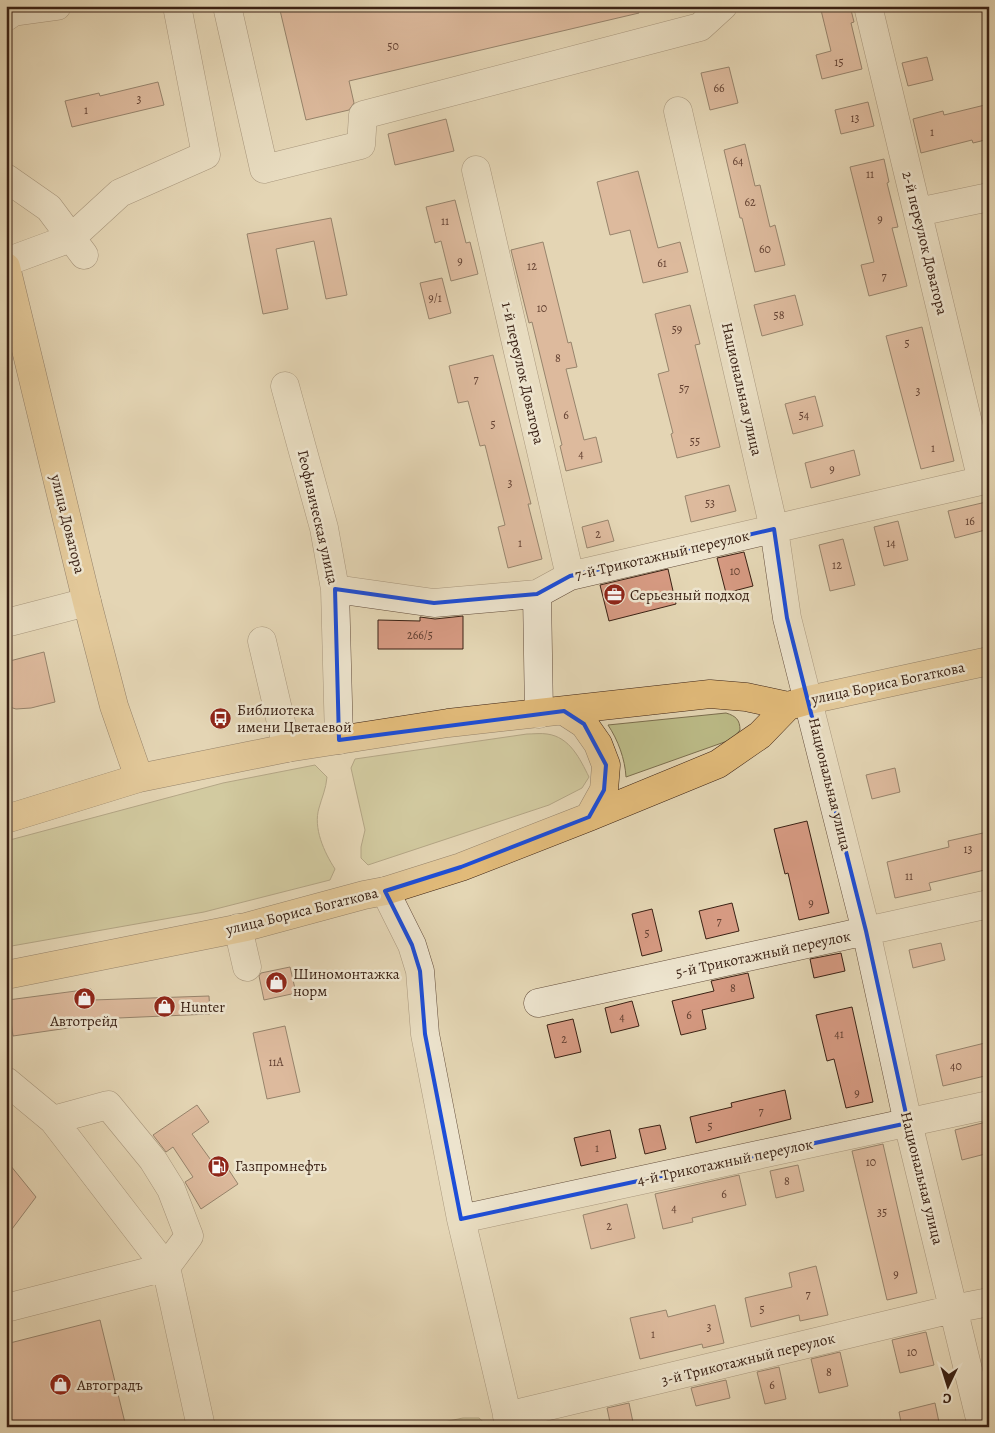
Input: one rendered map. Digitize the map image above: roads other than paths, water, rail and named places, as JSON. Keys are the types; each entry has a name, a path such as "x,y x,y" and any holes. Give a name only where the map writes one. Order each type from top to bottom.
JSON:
{"main road":[{"name":"улица Доватора","path":"6,267 114,706 139,778"},
{"name":"улица Бориса Богаткова","path":"6,819 139,778 287,748 448,723 710,694 798,703 989,661"},
{"name":"улица Бориса Богаткова","path":"6,975 238,928 364,894 385,891 461,867 718,764 760,735 798,703"},
{"path":"551,712 584,724 598,744 606,766 604,790 589,817"}],"street":[{"path":"10,12 57,6"},
{"path":"6,262 78,247 120,192 206,155 177,6"},
{"path":"227,6 264,169 361,145 363,115 700,27 723,6"},
{"name":"2-й переулок Доватора","path":"868,6 985,480"},
{"name":"Национальная улица","path":"678,111 774,529 798,703 866,931 908,1123 982,1427"},
{"name":"1-й переулок Доватора","path":"476,170 570,576"},
{"path":"6,178 49,208 78,247"},
{"path":"918,212 989,197"},
{"name":"Геофизическая улица","path":"285,386 324,528 335,589 339,740"},
{"name":"7-й Трикотажный переулок","path":"335,589 434,603 537,594 570,576 985,480"},
{"path":"537,594 551,712"},
{"path":"6,623 87,602"},
{"path":"262,641 287,748"},
{"path":"385,891 412,945 420,971 425,1034 461,1219 509,1422"},
{"name":"5-й Трикотажный переулок","path":"538,1003 989,904"},
{"path":"238,928 246,966"},
{"path":"6,1081 53,1120 166,1267 201,1427"},
{"path":"6,1308 166,1267 189,1236 171,1189 153,1160 108,1105 53,1120"},
{"name":"4-й Трикотажный переулок","path":"461,1219 989,1105"},
{"name":"3-й Трикотажный переулок","path":"509,1422 953,1309 989,1302"}],"place":[{"name":"Серьезный подход","path":"614,595"},
{"name":"Библиотека имени Цветаевой","path":"221,719"},
{"name":"Шиномонтажка норм","path":"277,983"},
{"name":"Автотрейд","path":"84,998"},
{"name":"Hunter","path":"164,1007"},
{"name":"Газпромнефть","path":"219,1166"},
{"name":"Автоградъ","path":"61,1385"}]}
